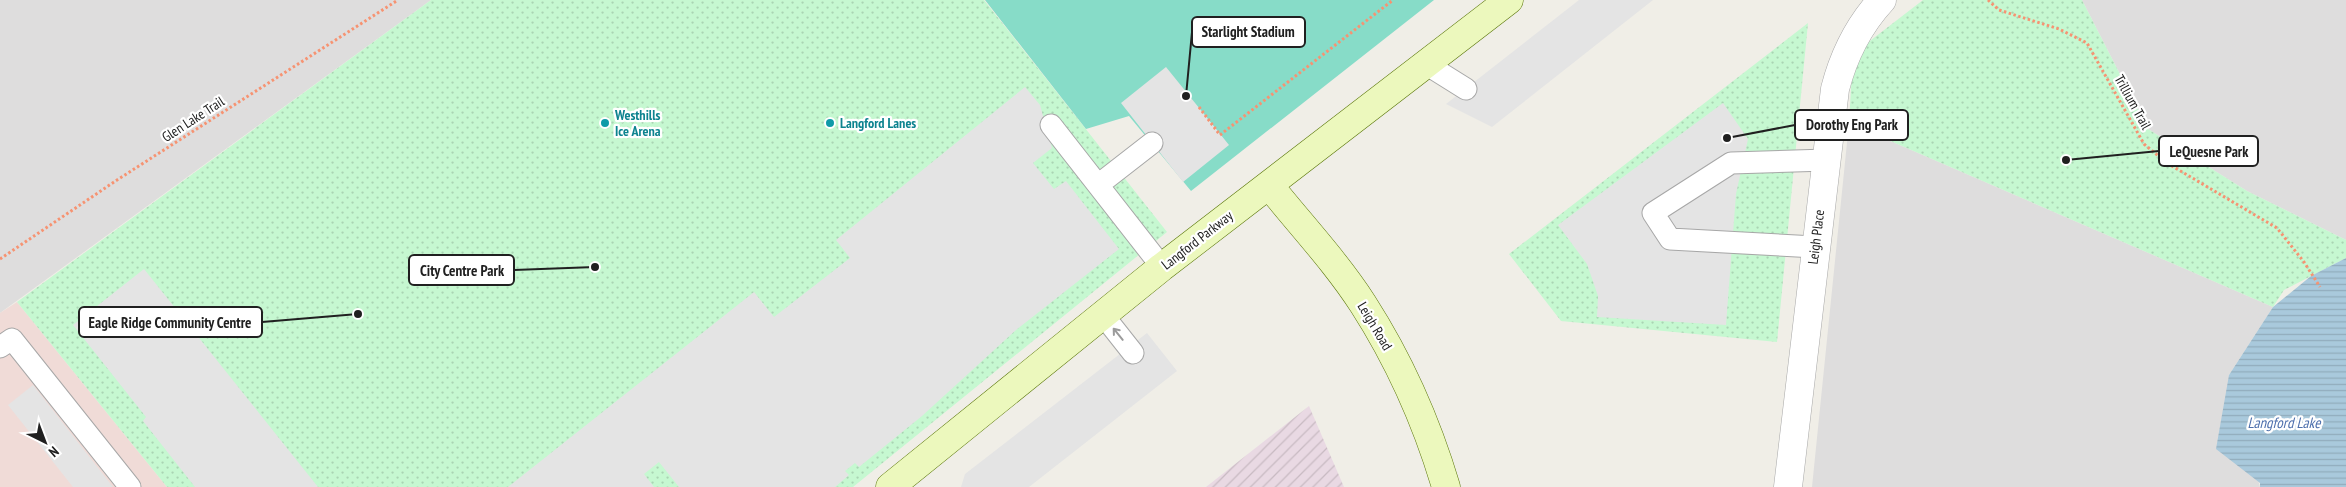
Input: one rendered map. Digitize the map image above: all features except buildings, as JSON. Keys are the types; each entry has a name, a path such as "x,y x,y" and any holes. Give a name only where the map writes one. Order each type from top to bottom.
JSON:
{"main road":[{"name":"Langford Parkway","path":"890,487 1162,267 1509,0"},
{"name":"Leigh Road","path":"1269,185 1350,287 1385,340 1436,451 1446,487"}],"street":[{"name":"Leigh Place","path":"1788,487 1834,88 1853,38 1882,0"}],"lane":[{"path":"1426,64 1466,89"},
{"path":"1051,125 1162,267"},
{"path":"1098,185 1152,143"},
{"path":"1815,247 1670,239 1653,213 1730,163 1827,160"},
{"path":"1103,315 1133,353"},
{"path":"0,346 12,339 130,487"}],"path":[{"name":"Glen Lake Trail","path":"0,259 126,175 398,0"},
{"path":"1199,107 1220,135 1394,0"},
{"name":"Trillium Trail","path":"1988,0 1999,10 2059,29 2087,43 2144,144 2167,163 2277,228 2304,262 2320,287"}],"shaded area":[{"path":"0,0 431,0 0,313"},
{"path":"1579,0 1653,0 1492,127 1446,104"},
{"path":"2082,0 2346,0 2346,240 2247,191 2148,129"},
{"path":"1166,67 1229,145 1183,182 1121,103"},
{"path":"1025,87 1040,105 1052,148 1033,163 1054,189 1066,181 1119,249 1016,330 922,416 859,467 855,463 845,471 849,475 835,487 679,487 659,462 644,474 654,487 508,487 754,292 774,317 850,258 836,240"},
{"path":"1723,103 1748,139 1736,194 1726,325 1597,317 1598,296 1587,264 1558,225"},
{"path":"1849,123 2273,307 2229,375 2260,487 1812,487"},
{"path":"144,269 318,487 195,487 143,421 146,417 73,325"},
{"path":"17,302 167,487 0,487 0,313"},
{"path":"1147,333 1177,371 1029,487 961,487 965,474"},
{"path":"33,385 113,487 73,487 8,405"},
{"path":"1309,406 1344,487 1206,487"}],"green space":[{"path":"431,0 984,0 1167,232 853,487 167,487 17,302"},
{"path":"985,0 1434,0 1191,191 1129,116 1086,129"},
{"path":"1923,0 2082,0 2148,129 2247,191 2346,240 2346,258 2284,290 2273,307 1849,123 1853,54"},
{"path":"1808,23 1777,342 1561,321 1509,254"}],"water":[{"name":"Langford Lake","path":"2346,258 2346,487 2260,487 2260,483 2216,449 2229,375 2273,307 2311,276"}],"place":[{"name":"Starlight Stadium","path":"1186,96"},
{"name":"Westhills Ice Arena","path":"605,123"},
{"name":"Langford Lanes","path":"830,123"},
{"name":"Dorothy Eng Park","path":"1727,138"},
{"name":"LeQuesne Park","path":"2066,160"},
{"name":"City Centre Park","path":"595,267"},
{"name":"Eagle Ridge Community Centre","path":"358,314"}]}
